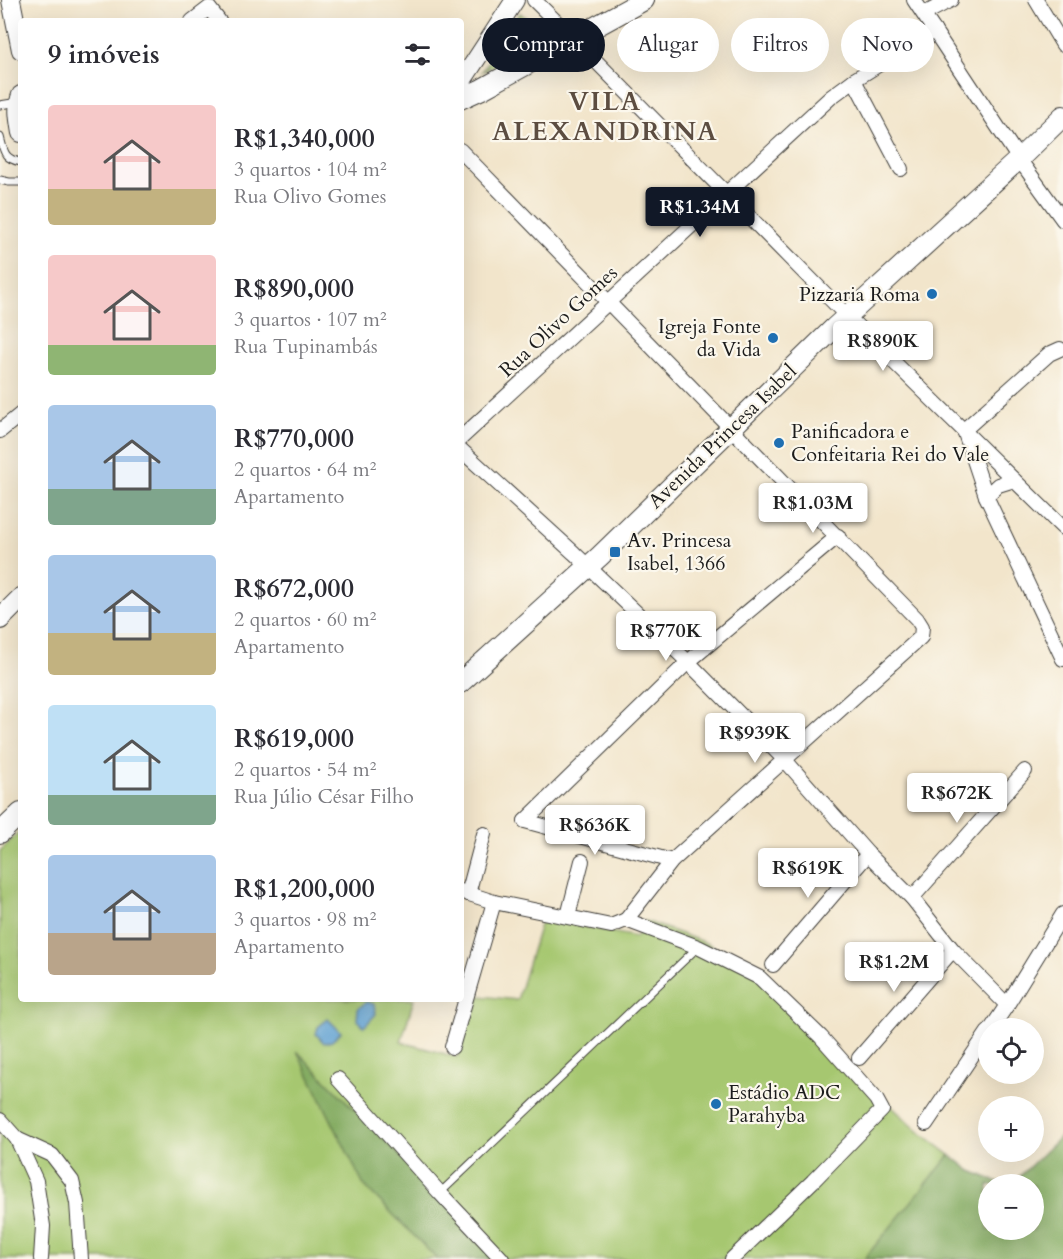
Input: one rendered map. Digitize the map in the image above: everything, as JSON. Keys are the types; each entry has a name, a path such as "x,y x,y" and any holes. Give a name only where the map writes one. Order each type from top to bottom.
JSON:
{"main road":[{"path":"605,21 644,0"},
{"path":"464,97 513,72"},
{"name":"Avenida Princesa Isabel","path":"464,679 587,566 847,316 1063,116"},
{"path":"0,619 18,601"},
{"path":"0,833 18,816"}],"street":[{"path":"11,0 18,35"},
{"path":"464,78 515,0"},
{"path":"534,0 553,18"},
{"path":"914,0 926,18"},
{"path":"924,14 951,0"},
{"path":"1036,0 1063,45"},
{"path":"196,18 209,8 217,18"},
{"path":"934,30 1019,159 1063,220"},
{"path":"605,69 847,316 1063,528"},
{"name":"Rua Olivo Gomes","path":"464,435 831,97 867,72"},
{"path":"854,80 901,169"},
{"path":"464,154 838,536 922,627 921,637 672,861 626,920 611,926 494,902 464,892 484,834"},
{"path":"964,430 1049,354 1062,347"},
{"path":"0,432 18,417"},
{"path":"964,430 986,496 1063,659"},
{"path":"464,453 688,662 784,759 868,854 912,898 953,950 1007,1005"},
{"path":"986,496 998,485 1014,480"},
{"path":"672,861 525,821 688,662 838,536"},
{"path":"912,898 1025,771"},
{"path":"773,965 868,854"},
{"path":"568,916 582,861"},
{"path":"452,1047 494,902"},
{"path":"998,1018 1063,914"},
{"path":"626,920 698,947 760,978 821,1037 876,1099 882,1110 732,1259"},
{"path":"859,1058 953,950"},
{"path":"926,1124 978,1048"},
{"path":"338,1079 502,1259"},
{"path":"0,1120 17,1139 36,1181 43,1226 40,1259"},
{"path":"17,1139 52,1155 72,1181 77,1203 81,1259"}],"lane":[{"path":"0,105 18,99"},
{"path":"0,137 6,156 18,161"},
{"path":"0,180 18,182"},
{"path":"440,1193 698,947"}],"green space":[{"path":"520,13 526,18 517,18"},
{"path":"18,833 18,1002 413,1002 401,1042 457,1057 480,996 517,1000 542,918 636,937 645,921 706,943 754,966 847,1065 917,1130 971,1171 978,1174 978,1240 1044,1240 1044,1174 1022,1174 1034,1162 1044,1162 1044,1153 1063,1134 1063,1259 0,1259 0,851"},
{"path":"297,1051 501,1259 437,1259 363,1184"},
{"path":"1063,1134 1063,1259 864,1259 950,1155 978,1174 978,1240 1044,1240 1044,1174 1022,1174 1034,1162 1044,1162 1044,1153"}],"water":[{"path":"366,1002 374,1004 376,1014 364,1027 357,1019 358,1009"},
{"path":"328,1019 341,1032 332,1041 324,1043 316,1034 318,1027"}],"place":[{"name":"Pizzaria Roma","path":"932,294"},
{"name":"Igreja Fonte da Vida","path":"773,338"},
{"name":"Panificadora e Confeitaria Rei do Vale","path":"779,443"},
{"name":"Av. Princesa Isabel, 1366","path":"615,552"},
{"name":"Estádio ADC Parahyba","path":"716,1104"}],"district":[{"name":"VILA ALEXANDRINA","path":"605,116"}]}
